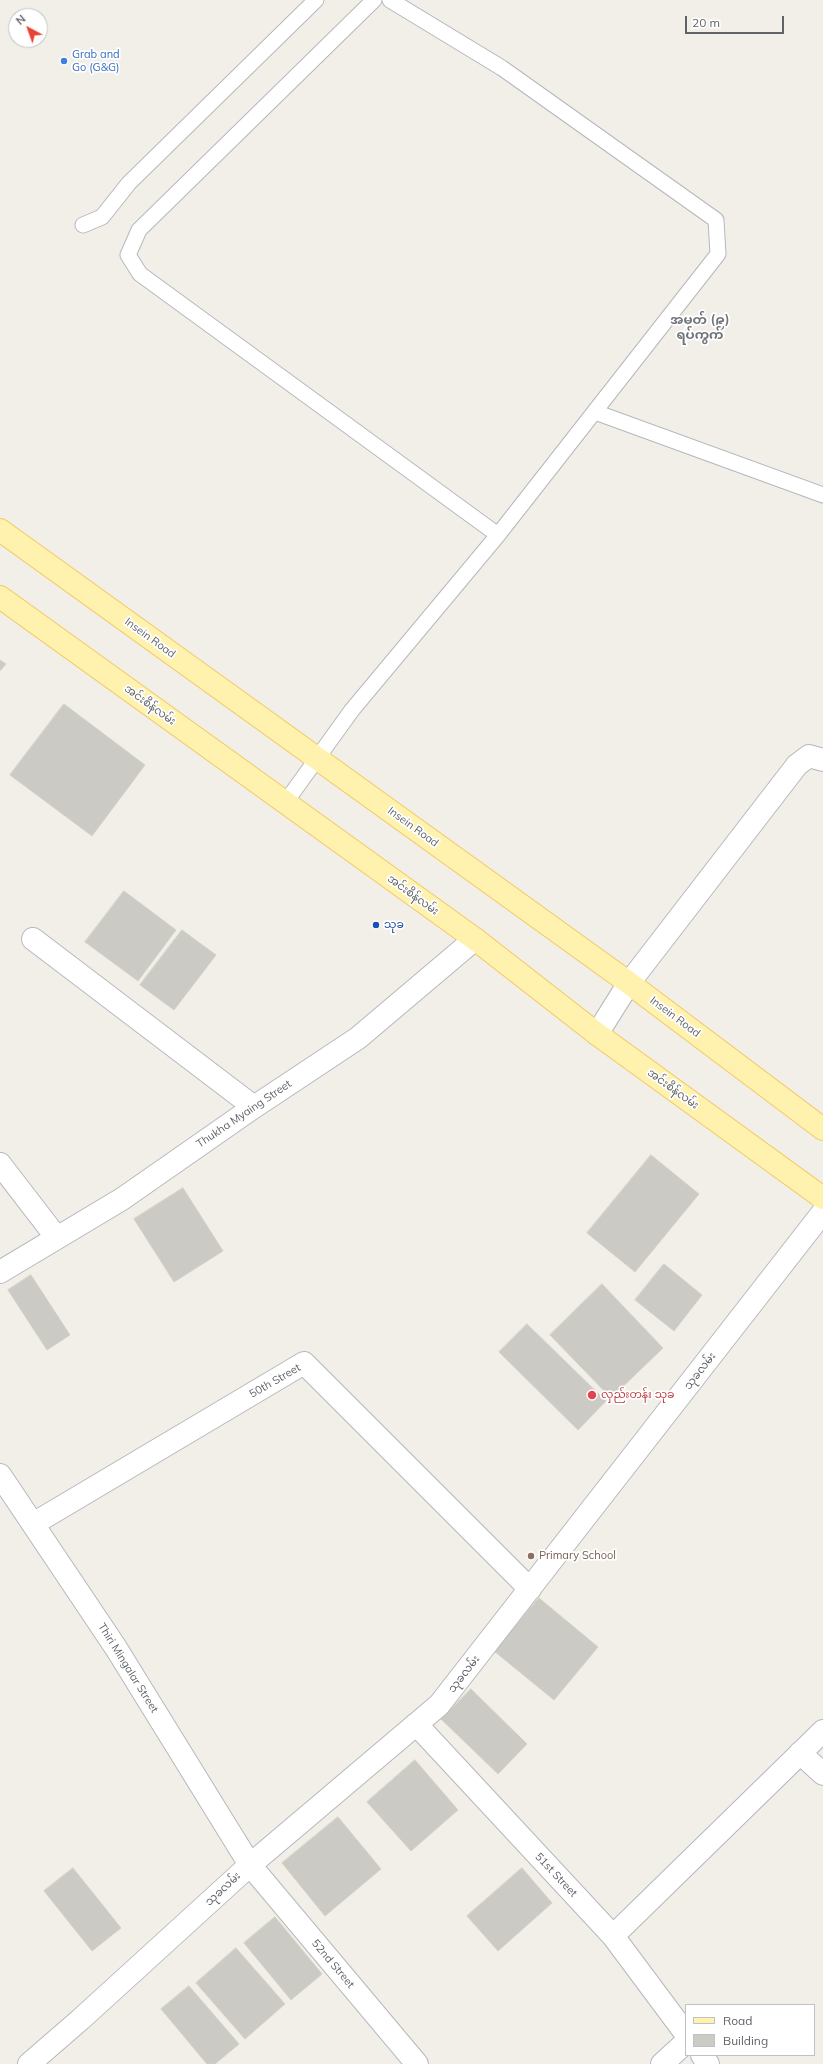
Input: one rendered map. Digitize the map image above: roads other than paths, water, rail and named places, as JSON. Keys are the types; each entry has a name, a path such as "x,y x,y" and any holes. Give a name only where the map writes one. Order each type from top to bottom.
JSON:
{"main road":[{"name":"Insein Road","path":"0,530 629,982 823,1129"},
{"name":"အင်းစိန်လမ်း","path":"0,597 475,939 597,1034 823,1198"}],"street":[{"path":"597,1034 629,982 797,765 809,756 823,760"},
{"path":"33,939 254,1106"},
{"name":"Thukha Myaing Street","path":"0,1272 122,1199 254,1106 358,1038 475,939"},
{"path":"0,1164 57,1238"},
{"name":"သုခလမ်း","path":"29,2064 81,2019 250,1865 439,1705 823,1212"},
{"name":"50th Street","path":"33,1524 304,1364 530,1589"},
{"name":"Thiri Mingalar Street","path":"0,1475 116,1648 250,1865"},
{"name":"51st Street","path":"416,1724 613,1936 685,2033"},
{"path":"613,1936 823,1731"},
{"path":"800,1753 823,1774"},
{"name":"52nd Street","path":"250,1865 417,2064"},
{"path":"662,2064 685,2043"}],"lane":[{"path":"84,225 102,217 129,184 316,0"},
{"path":"374,0 139,230 128,255 140,274 498,535"},
{"path":"285,803 352,710 498,535 718,254 716,220 502,68 390,0"},
{"path":"594,412 823,495"}],"place":[{"name":"Grab and Go (G&G)","path":"64,61"},
{"name":"သုခ","path":"376,925"},
{"name":"လှည်းတန်း သုခ","path":"592,1395"},
{"name":"Primary School","path":"531,1556"}],"district":[{"name":"အမှတ် (၉) ရပ်ကွက်","path":"700,328"}]}
